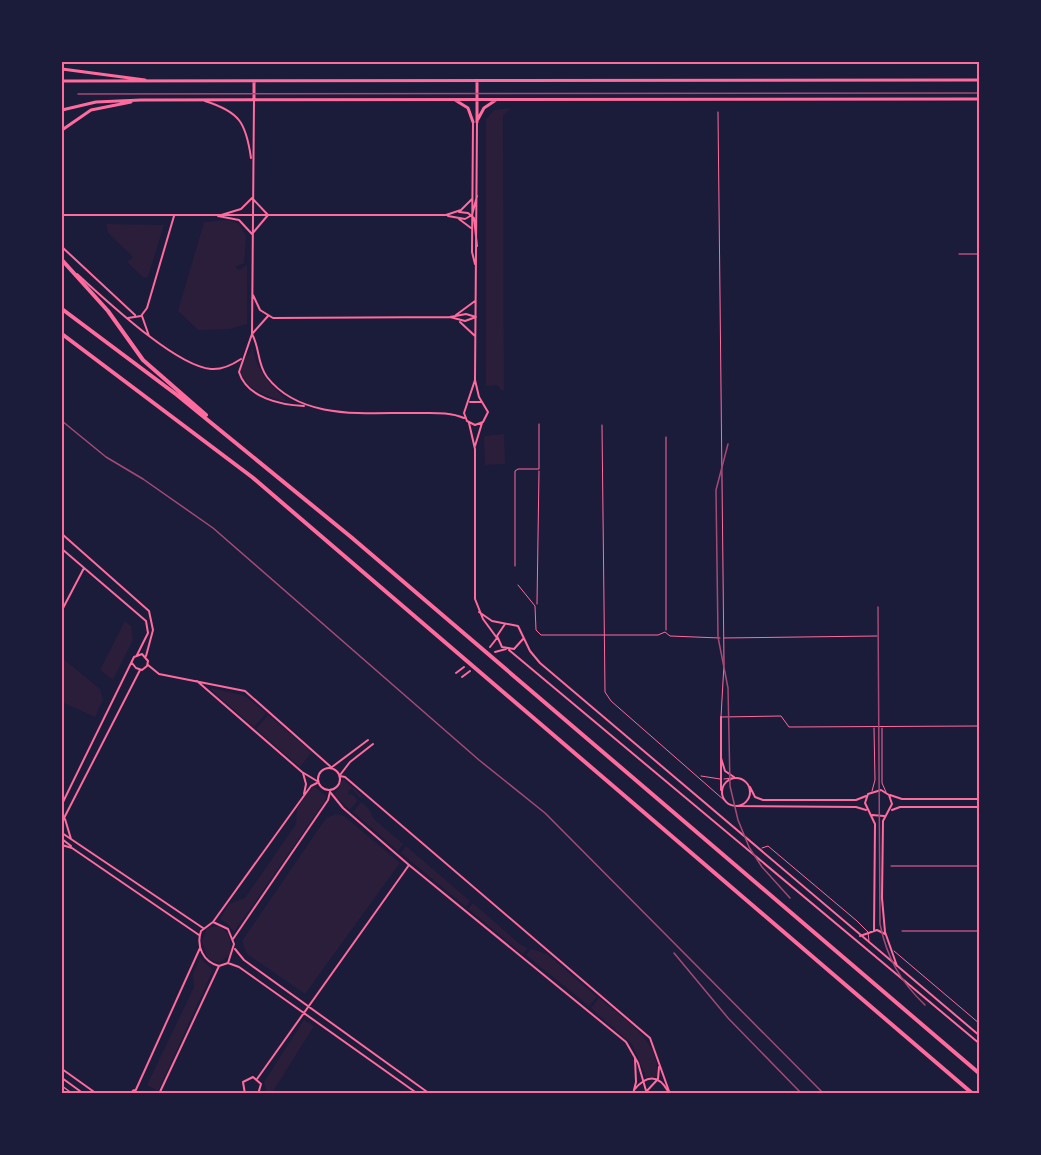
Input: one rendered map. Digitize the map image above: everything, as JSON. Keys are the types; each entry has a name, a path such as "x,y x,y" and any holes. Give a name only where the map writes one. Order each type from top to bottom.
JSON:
{"highway":[{"path":"62,260 108,312 143,360 980,1074"},
{"path":"62,309 232,438"},
{"path":"62,335 252,477 333,544 973,1094"}],"main road":[{"path":"62,69 168,81"},
{"path":"62,81 980,80"},
{"path":"254,81 254,100"},
{"path":"476,121 477,81"},
{"path":"454,99 468,108 476,121"},
{"path":"476,121 484,108 497,99"},
{"path":"62,110 96,102 141,100 980,99"},
{"path":"62,130 91,110 141,100"}],"street":[{"path":"201,100 228,109 240,119 248,136 252,164"},
{"path":"254,100 252,334 258,358 267,378 304,406"},
{"path":"476,121 478,252 476,267"},
{"path":"465,418 464,410 475,380 476,267 472,231 472,199 476,121"},
{"path":"477,194 472,215 478,252"},
{"path":"252,198 268,215"},
{"path":"218,216 241,209 252,198"},
{"path":"456,213 467,206 472,199"},
{"path":"62,215 446,215 468,213 472,215"},
{"path":"252,234 268,215"},
{"path":"446,215 465,219 472,215"},
{"path":"141,316 147,308 174,216"},
{"path":"218,216 239,220 252,234"},
{"path":"456,218 467,224 472,231"},
{"path":"62,247 135,315 141,316"},
{"path":"62,260 149,336 191,361 210,369 224,368 243,357"},
{"path":"252,289 257,305 268,316 450,317 463,314 476,317"},
{"path":"450,317 461,313 476,299"},
{"path":"128,319 135,315"},
{"path":"141,316 149,336"},
{"path":"268,316 252,334 239,372 250,388 269,399 304,406 368,412 449,413 465,418 475,425 482,423"},
{"path":"450,317 458,320 476,337"},
{"path":"458,320 476,317"},
{"path":"474,449 488,412 475,380"},
{"path":"468,404 474,401 482,402"},
{"path":"469,422 474,449 475,599 479,612 497,638 980,1044"},
{"path":"62,534 149,611 153,630 146,656 147,664 159,674 238,689 250,695 340,776 347,779 452,867 650,1038 670,1094"},
{"path":"62,549 146,621 148,633 62,804"},
{"path":"62,610 84,568"},
{"path":"479,612 492,621 518,626 533,656 980,1036"},
{"path":"490,647 497,638 500,628 506,623"},
{"path":"495,652 519,646 523,636"},
{"path":"137,655 146,656"},
{"path":"132,663 140,670"},
{"path":"62,822 140,670 147,664"},
{"path":"456,673 464,667"},
{"path":"462,678 470,671"},
{"path":"196,681 302,772 330,792 343,808 409,865 626,1042 635,1056 646,1093"},
{"path":"721,717 719,780 723,798 737,806 856,807 870,814 875,826 874,931"},
{"path":"368,740 321,772 317,782 311,786 213,922 199,935 200,948 205,959 219,966 228,963 239,967 305,1011 418,1094"},
{"path":"233,939 328,800 330,792 337,786 340,776 350,762 373,744"},
{"path":"721,758 725,771 745,781 756,797 763,800 856,800 872,791 886,792 898,799 980,799"},
{"path":"302,772 306,784 302,799"},
{"path":"723,798 724,784 735,778"},
{"path":"737,806 749,799 750,787"},
{"path":"867,811 865,803 868,794"},
{"path":"889,795 892,804 890,812"},
{"path":"870,814 879,817 900,807 980,807"},
{"path":"886,815 883,820 882,898 886,935 899,969"},
{"path":"65,817 71,839"},
{"path":"62,833 204,928"},
{"path":"62,839 199,935"},
{"path":"62,845 72,848"},
{"path":"257,1079 409,865"},
{"path":"213,922 228,929 235,950 244,960 430,1094"},
{"path":"860,936 874,931 881,931 886,935"},
{"path":"129,1094 134,1092 200,948"},
{"path":"228,963 235,950"},
{"path":"159,1094 219,966"},
{"path":"336,1034 341,1028"},
{"path":"351,1045 356,1039"},
{"path":"634,1092 635,1056"},
{"path":"658,1057 658,1079 670,1094"},
{"path":"62,1069 98,1094"},
{"path":"245,1094 243,1082 249,1077 257,1079 261,1087 258,1094"},
{"path":"62,1078 84,1094"},
{"path":"634,1092 643,1080 658,1079"},
{"path":"646,1093 658,1079"},
{"path":"62,1086 73,1094"}],"lane":[{"path":"718,112 721,717 783,716 789,726 980,726"},
{"path":"959,254 980,254"},
{"path":"539,424 538,603 535,606 536,630 543,635 657,635 664,632 668,626 666,437"},
{"path":"602,425 605,692 615,704 723,798"},
{"path":"515,566 515,471 539,469"},
{"path":"518,585 535,606"},
{"path":"664,632 670,636 722,638 877,636"},
{"path":"872,791 875,782 874,726"},
{"path":"882,726 882,783 886,792"},
{"path":"699,776 708,780 735,778"},
{"path":"758,849 768,846 869,933 869,943"},
{"path":"882,861 891,866 980,866"},
{"path":"882,872 891,866"},
{"path":"902,931 980,931"},
{"path":"894,951 980,1024"}],"shaded area":[{"path":"511,108 503,116 504,390 501,390 497,385 486,386 486,119 494,110"},
{"path":"228,220 239,224 246,236 244,263 235,267 239,270 247,265 247,324 230,329 198,330 178,311 204,222"},
{"path":"106,224 164,225 148,277 144,278 127,262 133,257 108,233"},
{"path":"253,348 261,372 288,402 257,391 245,380 241,365"},
{"path":"504,434 505,464 485,465 484,436"},
{"path":"125,621 131,626 133,640 113,680 100,670"},
{"path":"62,658 100,689 103,700 95,717 62,702"},
{"path":"210,689 245,696 266,713 254,727"},
{"path":"268,715 312,752 300,767 256,729"},
{"path":"343,779 362,796 360,798 352,789 349,790 348,795 352,794 358,800 350,810 334,795"},
{"path":"312,787 326,796 325,801 234,932 220,919 229,904 245,898 296,824 297,808"},
{"path":"361,802 369,809 374,819 403,844 398,851 353,812"},
{"path":"336,814 344,816 400,863 305,994 247,954 242,941 326,818"},
{"path":"406,846 470,901 466,907 401,853"},
{"path":"473,903 521,945 528,948 523,954 468,909"},
{"path":"218,926 228,934 231,945 230,954 219,963 208,959 202,941 207,928"},
{"path":"531,949 547,954 597,997 589,1006 526,955"},
{"path":"200,958 213,970 158,1091 147,1085 194,987 193,974"},
{"path":"599,998 629,1022 647,1041 657,1064 657,1077 646,1077 632,1044 591,1008"},
{"path":"304,1020 314,1026 272,1093 267,1093 264,1082"}],"railway":[{"path":"78,94 980,93"},
{"path":"62,421 106,457 143,479 213,528 479,760 545,813 824,1094"},
{"path":"728,444 716,490 718,637 728,688 730,786 738,820 749,847 762,867 790,898"},
{"path":"878,607 880,924 886,948 896,968 908,987 925,1005"},
{"path":"674,953 728,1018 802,1094"}]}
